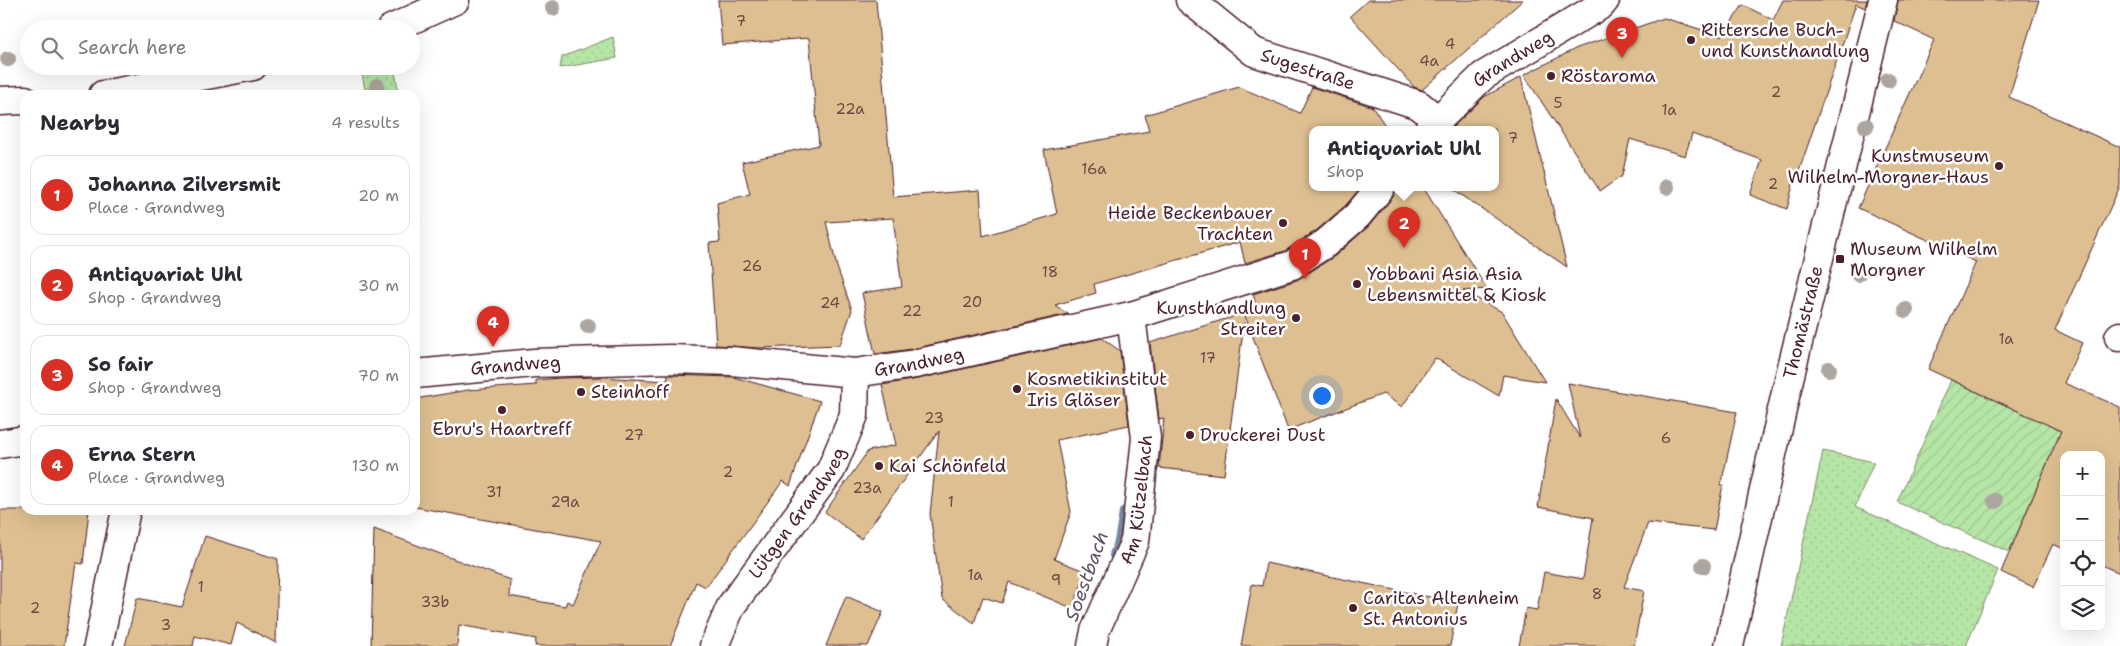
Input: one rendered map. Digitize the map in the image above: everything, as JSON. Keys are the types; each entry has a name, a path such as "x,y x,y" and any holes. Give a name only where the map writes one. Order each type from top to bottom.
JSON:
{"street":[{"path":"411,20 455,0"},
{"name":"Sugestraße","path":"1190,0 1254,52 1418,105 1433,124"},
{"name":"Grandweg","path":"1433,124 1483,76 1601,5 1605,0"},
{"name":"Thomästraße","path":"1730,646 1789,380 1883,0"},
{"path":"129,90 206,75"},
{"path":"0,101 20,100"},
{"name":"Grandweg","path":"420,374 534,363 670,359 731,361 855,373 915,364 1131,316 1292,265 1326,243 1344,227 1377,191"},
{"name":"Am Kützelbach","path":"1092,646 1095,631 1135,541 1146,438 1131,316"},
{"name":"Lütgen Grandweg","path":"714,646 731,606 831,470 854,415 855,373"},
{"path":"0,444 20,441"},
{"path":"98,646 125,515"}],"green space":[{"path":"613,37 617,58 560,68 562,57"},
{"path":"362,75 396,75 398,90 365,90"},
{"path":"1951,380 2061,431 2009,552 1897,502"},
{"path":"1823,451 1874,462 1855,507 1998,570 1966,646 1781,646"}],"building":[{"path":"718,0 876,0 893,197 980,190 983,236 1057,214 1044,150 1149,131 1145,115 1239,87 1300,113 1312,87 1373,107 1384,124 1382,126 1309,126 1309,191 1358,191 1346,205 1317,230 1285,251 1245,263 1240,242 1094,284 1096,293 1055,305 1068,314 912,349 875,354 862,293 902,287 893,218 826,222 837,267 852,310 840,345 759,348 716,345 709,243 720,242 717,203 750,194 742,162 819,145 809,38 722,45"},
{"path":"1368,0 1523,0 1422,90 1414,87 1350,16"},
{"path":"1783,0 1867,0 1865,8 1856,4 1798,174 1796,172 1787,209 1750,195 1762,160 1692,134 1685,156 1630,139 1622,176 1600,191 1524,75 1577,48 1664,18 1722,36 1743,5 1773,20"},
{"path":"1898,0 2039,0 2009,97 2120,147 2120,186 2055,330 2082,343 2064,383 2120,407 2120,573 2105,567 2105,451 2060,451 2060,547 2053,544 2033,587 2001,572 2061,431 1928,369 1976,262 1858,208 1934,40 1894,21"},
{"path":"1521,77 1567,267 1456,191 1499,191 1499,126 1454,126 1484,97"},
{"path":"1395,191 1426,191 1487,289 1463,291 1502,312 1545,382 1503,375 1499,396 1435,358 1402,407 1383,394 1288,430 1245,316 1224,475 1159,468 1164,418 1159,419 1150,343 1257,309 1253,294 1297,280 1335,256 1369,226 1393,197"},
{"path":"1102,338 1120,351 1129,425 1057,440 1071,512 1054,559 1087,572 1072,608 1009,582 1002,603 983,597 974,623 942,599 930,514 939,431 861,539 825,512 868,451 896,445 882,385 918,379"},
{"path":"668,375 733,377 820,401 790,486 783,481 706,587 696,582 670,646 535,646 536,639 459,625 457,646 371,646 374,529 510,580 509,596 565,606 567,601 573,604 601,541 420,508 420,398 468,390 536,385 536,380 561,378 600,377 667,381"},
{"path":"1568,383 1737,412 1721,485 1723,485 1714,530 1648,523 1624,587 1644,591 1634,646 1519,646 1526,608 1537,610 1544,572 1583,579 1593,518 1538,507 1556,399 1580,438"},
{"path":"0,510 20,510 20,515 88,515 83,564 76,563 64,646 0,646"},
{"path":"205,536 278,559 276,643 237,623 231,645 195,636 193,646 125,646 137,598 182,607"},
{"name":"Caritas Altenheim St. Antonius","path":"1266,563 1458,603 1450,646 1241,646 1252,584 1262,586"},
{"path":"846,596 883,612 868,646 826,646"}],"waterway":[{"name":"Soestbach","path":"1115,555 1120,542 1125,512"}],"place":[{"name":"Rittersche Buch- und Kunsthandlung","path":"1691,40"},
{"name":"So fair","path":"1622,58"},
{"name":"Röstaroma","path":"1551,76"},
{"name":"Kunstmuseum Wilhelm-Morgner-Haus","path":"1999,166"},
{"name":"Heide Beckenbauer Trachten","path":"1283,223"},
{"name":"Antiquariat Uhl","path":"1404,248"},
{"name":"Museum Wilhelm Morgner","path":"1840,259"},
{"name":"Johanna Zilversmit","path":"1305,279"},
{"name":"Yobbani Asia Asia Lebensmittel & Kiosk","path":"1357,284"},
{"name":"Kunsthandlung Streiter","path":"1296,318"},
{"name":"Erna Stern","path":"493,347"},
{"name":"Kosmetikinstitut Iris Gläser","path":"1017,389"},
{"name":"Steinhoff","path":"581,392"},
{"name":"Ebru's Haartreff","path":"502,410"},
{"name":"Druckerei Dust","path":"1190,435"},
{"name":"Kai Schönfeld","path":"879,466"},
{"name":"Caritas Altenheim St. Antonius","path":"1353,608"}]}
